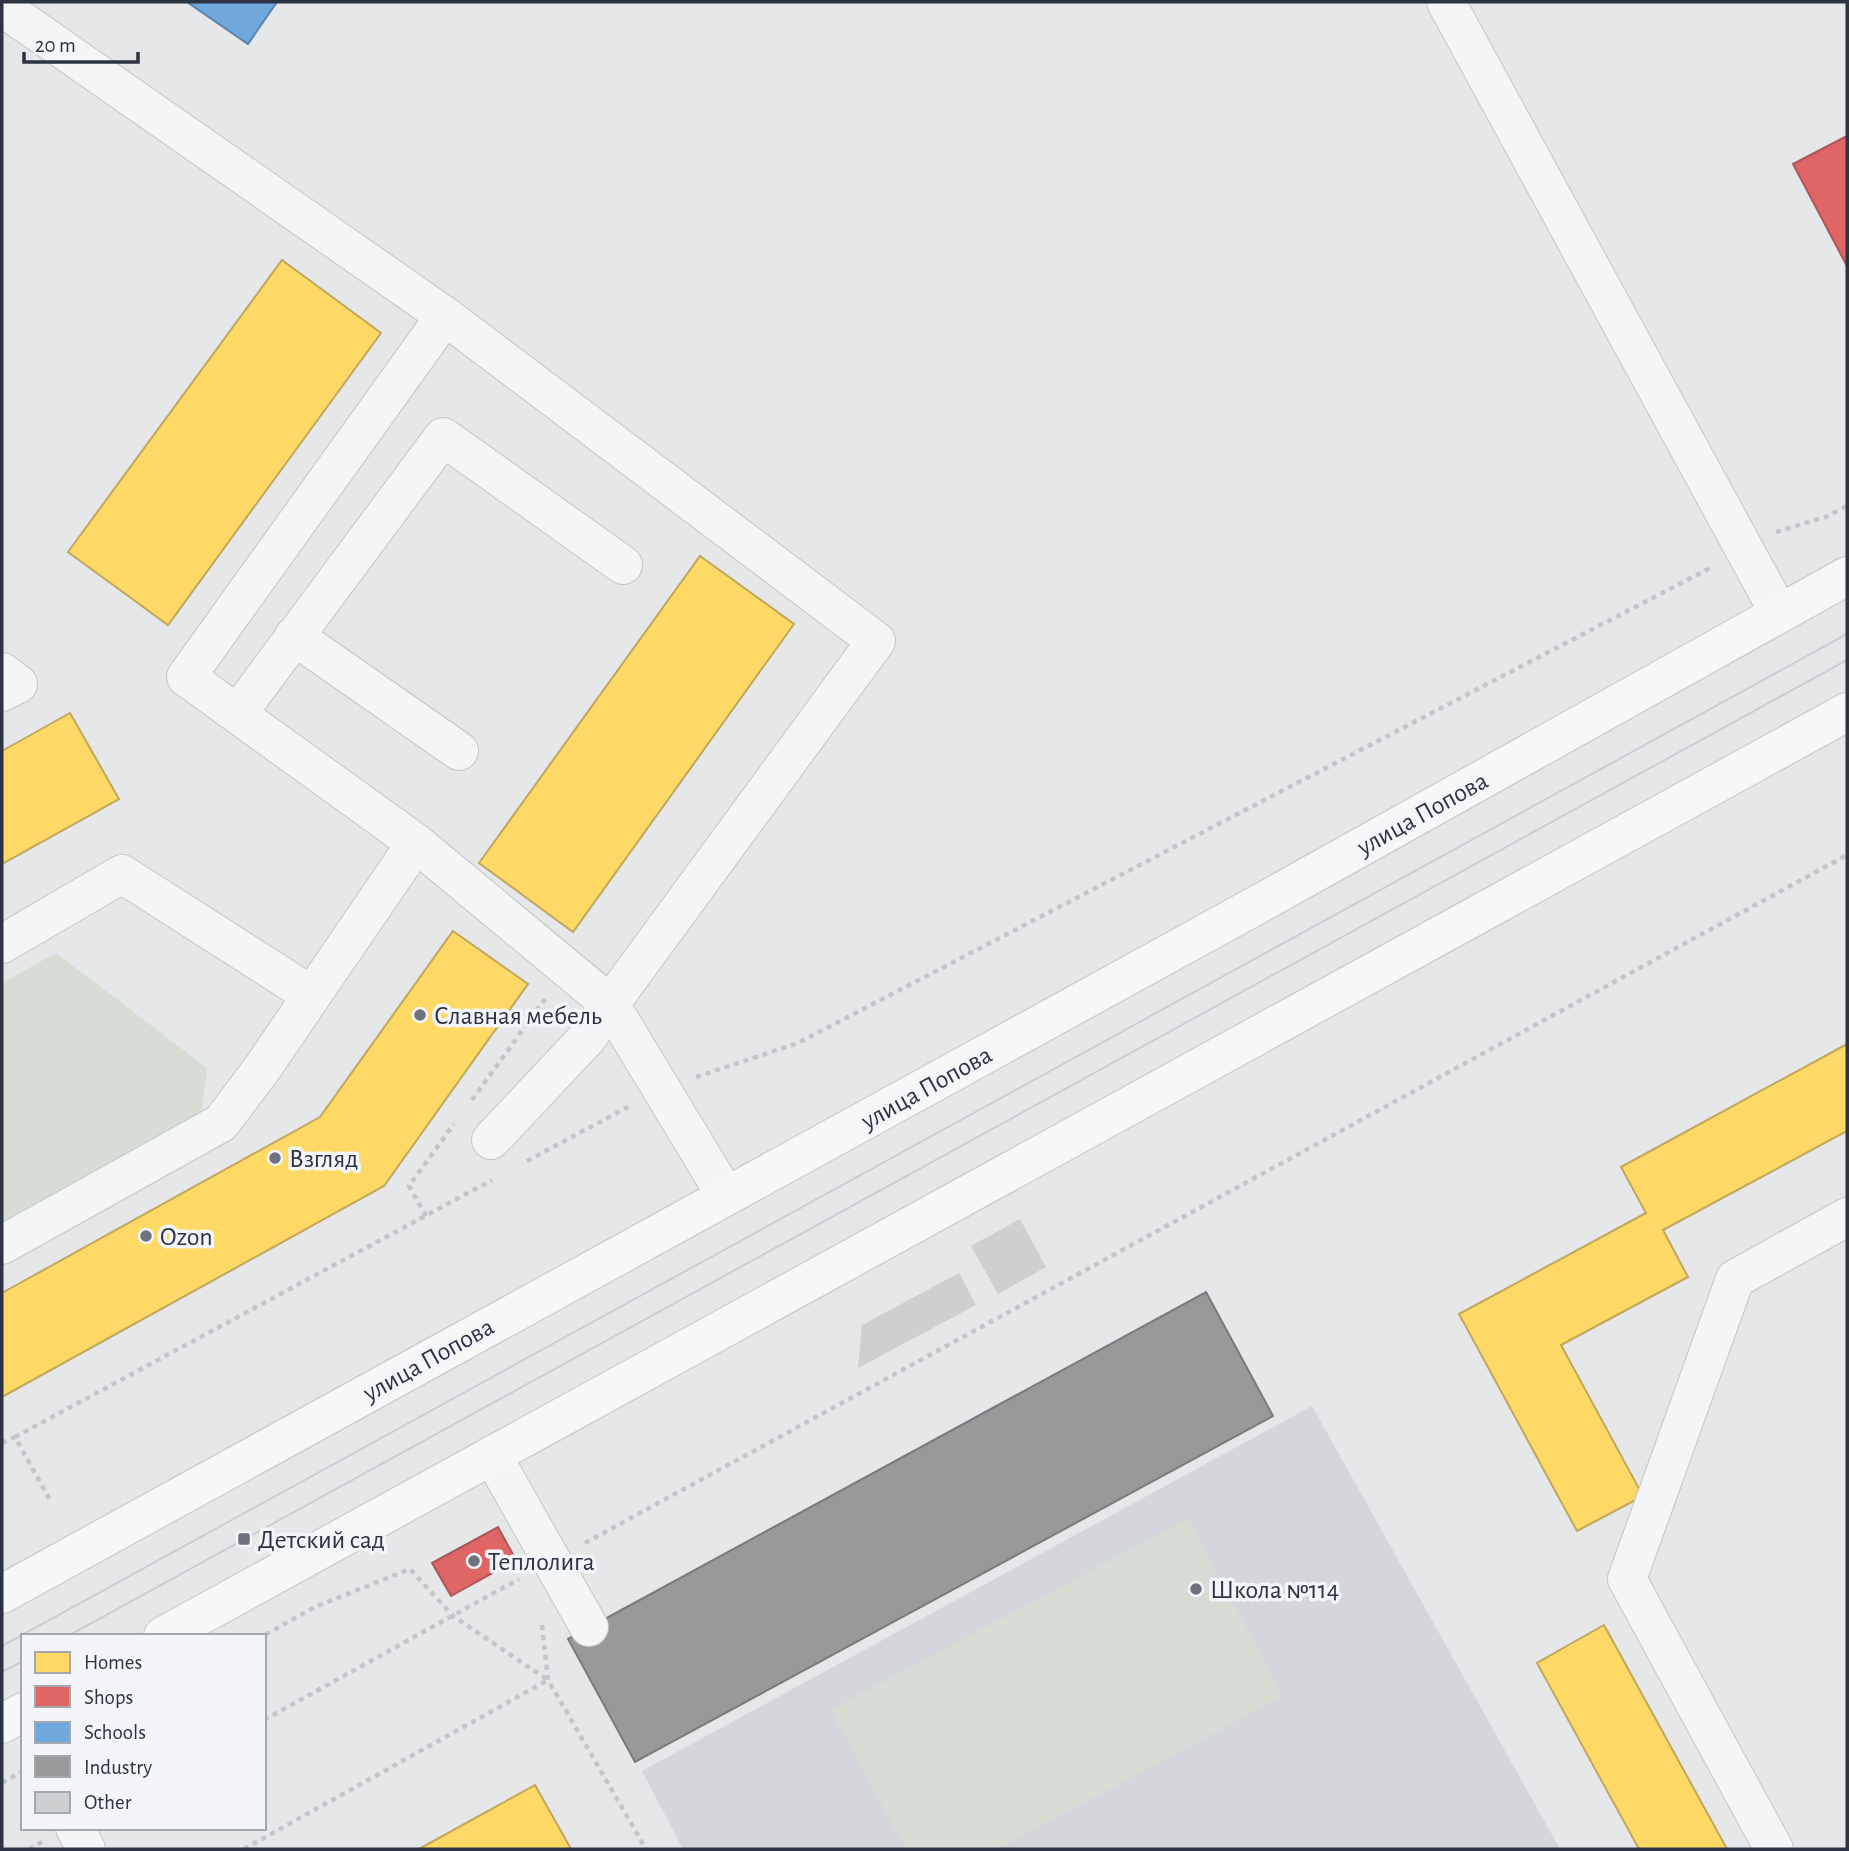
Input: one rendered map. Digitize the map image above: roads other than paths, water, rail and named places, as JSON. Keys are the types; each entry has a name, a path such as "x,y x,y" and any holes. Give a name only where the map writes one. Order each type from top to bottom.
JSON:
{"main road":[{"name":"улица Попова","path":"2,1594 1256,905 1847,576"},
{"path":"167,1634 1847,712"}],"lane":[{"path":"1446,2 1779,613"},
{"path":"2,8 445,316 876,641 588,1037 491,1140"},
{"path":"445,316 186,677 416,843 610,1004 726,1196"},
{"path":"238,713 443,437 623,565"},
{"path":"294,636 459,751"},
{"path":"2,672 18,684 2,692"},
{"path":"2,1245 221,1123 261,1070 416,843"},
{"path":"2,944 122,874 311,995"},
{"path":"1774,1849 1628,1579 1735,1279 1847,1217"},
{"path":"492,1455 589,1627"},
{"path":"76,1830 86,1849"}],"tram line":[{"path":"24,1634 1847,634"},
{"path":"72,1634 1847,660"},
{"path":"2,1646 21,1636"},
{"path":"2,1672 21,1662"}],"place":[{"name":"Славная мебель","path":"420,1015"},
{"name":"Взгляд","path":"275,1158"},
{"name":"Ozon","path":"146,1236"},
{"name":"Детский сад","path":"244,1539"},
{"name":"Теплолига","path":"474,1561"},
{"name":"Школа №114","path":"1196,1589"}]}
